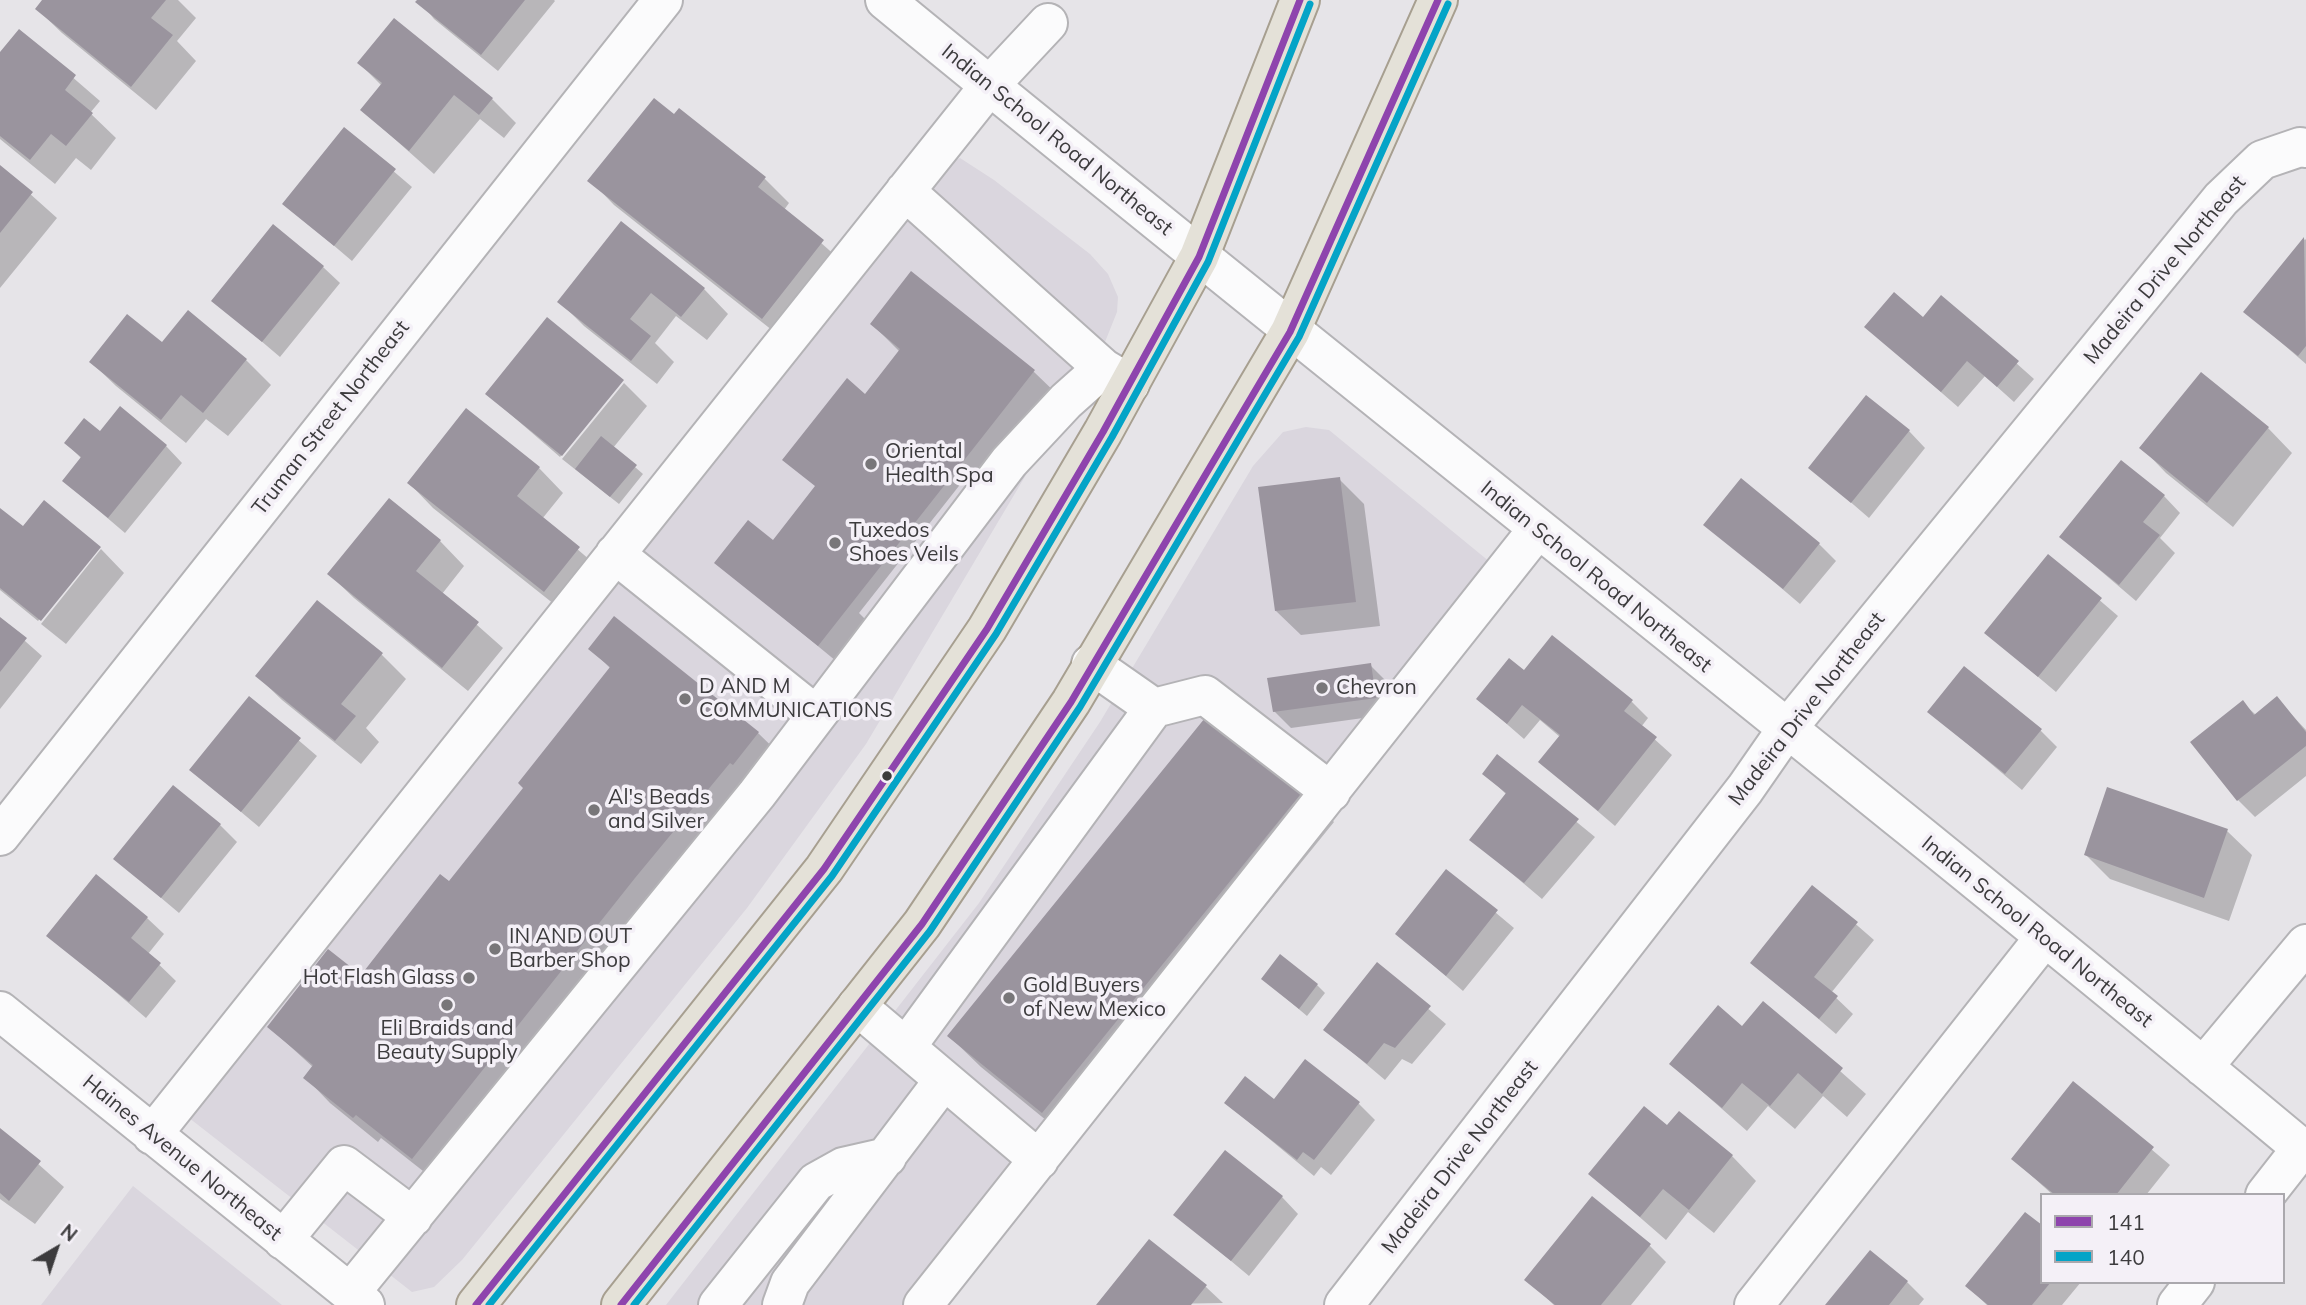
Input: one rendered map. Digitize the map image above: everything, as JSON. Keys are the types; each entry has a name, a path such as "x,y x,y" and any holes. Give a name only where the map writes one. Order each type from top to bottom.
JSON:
{"main road":[{"path":"476,1305 824,869 987,629 1116,376 1199,257 1300,0"},
{"path":"621,1305 922,925 1071,702 1091,664 1290,332 1438,0"}],"street":[{"name":"Truman Street Northeast","path":"0,836 663,0"},
{"name":"Indian School Road Northeast","path":"898,4 990,85 1290,332 1787,730 2203,1066 2304,1151"},
{"path":"152,1135 990,85 1048,23"},
{"name":"Madeira Drive Northeast","path":"1344,1305 1745,789 1787,730 2221,198 2262,160 2303,147"},
{"path":"358,1299 413,1217 757,794 1009,462 1066,401 1116,376 905,191"},
{"path":"923,1305 1537,530"},
{"path":"615,554 816,715"},
{"path":"1091,664 1154,708"},
{"path":"906,1047 1154,708 1205,695 1331,792"},
{"path":"1754,1305 2044,938"},
{"path":"2203,1066 2306,944"},
{"path":"857,1006 1039,1160"},
{"name":"Haines Avenue Northeast","path":"0,1011 358,1299"},
{"path":"782,1305 790,1283 944,1080"},
{"path":"2267,1193 2304,1151"},
{"path":"718,1305 816,1182 843,1167 887,1157"},
{"path":"284,1240 344,1165 413,1217"},
{"path":"2177,1305 2193,1284"}],"shaded area":[{"path":"960,158 994,180 1090,254 1108,274 1118,297 1117,312 1105,342 866,744 747,908 462,1260 434,1287 412,1292 184,1114 940,166"},
{"path":"1306,427 1329,430 1507,576 936,1305 666,1305 979,903 1100,722 1253,466 1283,432"},
{"path":"133,1186 282,1305 41,1305"}],"building":[{"path":"42,0 166,0 151,18 173,35 131,87 35,9"},
{"path":"525,0 481,55 415,2"},
{"path":"394,18 493,98 479,115 454,95 409,151 360,110 382,83 357,63"},
{"path":"19,29 76,75 65,90 93,113 66,146 51,134 30,160 0,136 0,52"},
{"path":"654,98 674,114 679,108 766,177 758,187 824,240 762,319 587,181"},
{"path":"344,127 396,169 334,246 282,204"},
{"path":"0,165 33,192 0,233"},
{"path":"621,221 705,288 681,317 651,293 630,319 651,336 631,361 557,302"},
{"path":"273,224 324,266 262,342 211,301"},
{"path":"2304,237 2306,346 2298,356 2243,312"},
{"path":"911,271 1035,370 818,646 714,563 748,520 773,540 815,486 782,460 847,378 865,394 900,349 870,324"},
{"path":"1894,292 1923,317 1941,295 2019,361 1997,387 1967,361 1941,392 1864,327"},
{"path":"188,310 247,359 203,413 181,395 161,420 89,362 127,314 162,342"},
{"path":"547,317 624,380 562,456 485,394"},
{"path":"2201,372 2269,427 2207,503 2139,448"},
{"path":"1866,395 1910,430 1851,503 1808,468"},
{"path":"120,406 167,445 108,518 62,481 81,457 64,443 84,418 100,431"},
{"path":"466,408 540,467 517,496 580,547 544,592 407,483"},
{"path":"601,436 637,465 610,497 575,469"},
{"path":"2121,460 2165,495 2143,522 2160,535 2119,585 2059,537"},
{"path":"1340,477 1356,602 1275,611 1258,487"},
{"path":"1741,478 1820,543 1783,589 1703,525"},
{"path":"389,498 441,540 416,571 479,622 442,668 327,574"},
{"path":"44,500 101,547 41,621 0,588 0,508 23,526"},
{"path":"2048,554 2102,598 2038,677 1984,633"},
{"path":"317,600 383,653 341,704 356,716 335,741 255,676"},
{"path":"614,616 759,732 635,878 412,1159 356,1115 353,1118 303,1078 313,1065 267,1027 328,949 361,975 440,874 449,881 523,788 518,783 610,667 588,649"},
{"path":"0,617 27,638 0,672"},
{"path":"1552,635 1633,700 1624,711 1657,737 1598,811 1538,762 1560,735 1522,705 1507,724 1476,699 1509,658 1524,670"},
{"name":"Chevron","path":"1371,663 1376,698 1273,712 1267,678"},
{"path":"1964,666 2042,729 2005,774 1927,712"},
{"path":"249,696 301,738 241,812 189,770"},
{"path":"2277,696 2306,732 2306,746 2237,801 2190,742 2243,700 2254,715"},
{"path":"1209,713 1304,790 1042,1113 947,1036"},
{"path":"1497,754 1579,819 1524,883 1469,840 1506,793 1482,774"},
{"path":"173,785 221,824 161,898 113,859"},
{"path":"2107,787 2228,829 2204,898 2084,855"},
{"path":"1446,869 1498,910 1446,976 1395,934"},
{"path":"96,874 148,917 131,938 161,963 129,1002 46,936"},
{"path":"1812,885 1858,922 1814,977 1838,996 1819,1019 1750,963"},
{"path":"1280,954 1318,984 1299,1009 1261,979"},
{"path":"1377,962 1431,1006 1395,1048 1384,1043 1367,1064 1323,1030"},
{"path":"1763,1001 1843,1068 1822,1094 1798,1073 1770,1106 1742,1083 1722,1108 1669,1064 1718,1005 1742,1026"},
{"path":"1305,1059 1360,1102 1314,1160 1303,1152 1297,1160 1224,1103 1245,1076 1274,1099"},
{"path":"2073,1081 2154,1147 2118,1193 2053,1193 2011,1159"},
{"path":"1644,1106 1667,1125 1679,1111 1733,1155 1689,1210 1663,1189 1640,1217 1588,1174"},
{"path":"0,1128 41,1161 9,1201 0,1193"},
{"path":"1225,1150 1283,1196 1231,1261 1173,1215"},
{"path":"1592,1196 1651,1244 1601,1305 1555,1305 1524,1280"},
{"path":"2025,1212 2040,1223 2040,1284 2049,1284 2032,1305 1988,1305 1965,1286"},
{"path":"1149,1239 1207,1285 1191,1305 1096,1305"},
{"path":"1870,1250 1908,1281 1889,1305 1825,1305"}],"transit line":[{"name":"141","path":"476,1305 824,869 987,629 1103,432 1199,257 1300,0"},
{"name":"141","path":"621,1305 922,924 1071,702 1290,332 1438,0"},
{"name":"140","path":"489,1305 832,876 996,634 1112,437 1208,262 1310,4"},
{"name":"140","path":"634,1305 930,931 1080,707 1299,337 1448,4"}],"place":[{"name":"Oriental Health Spa","path":"871,464"},
{"name":"Tuxedos Shoes Veils","path":"835,543"},
{"name":"Chevron","path":"1322,688"},
{"name":"D AND M COMMUNICATIONS","path":"685,699"},
{"name":"Al's Beads and Silver","path":"594,810"},
{"name":"IN AND OUT Barber Shop","path":"495,949"},
{"name":"Hot Flash Glass","path":"469,978"},
{"name":"Gold Buyers of New Mexico","path":"1009,998"},
{"name":"Eli Braids and Beauty Supply","path":"447,1005"}]}
